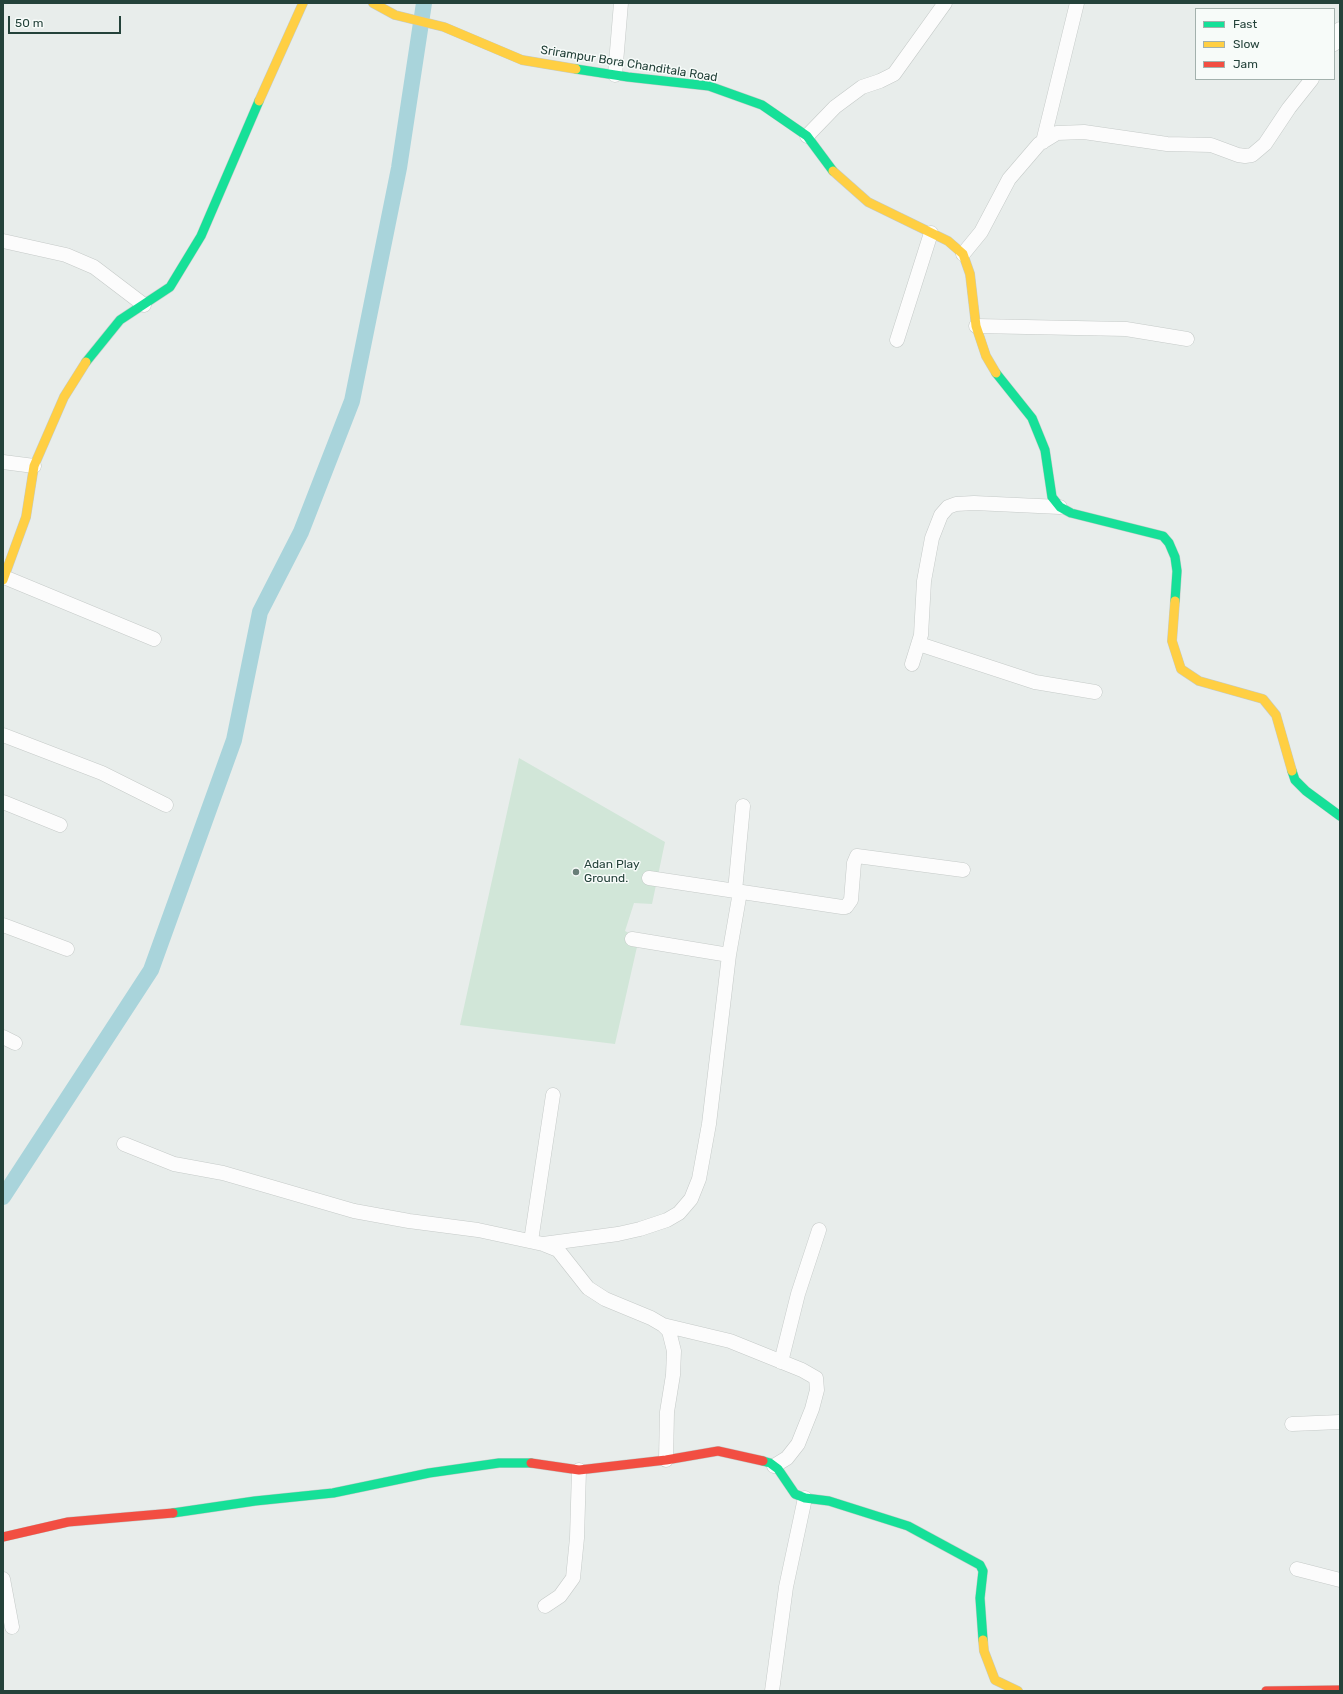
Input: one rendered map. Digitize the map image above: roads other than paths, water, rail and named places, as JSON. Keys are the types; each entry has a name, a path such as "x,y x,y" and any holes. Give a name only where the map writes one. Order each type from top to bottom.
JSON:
{"street":[{"path":"154,639 3,578 26,517 34,466 64,397 82,368 120,320 170,287 201,236 242,137 303,3"},
{"path":"373,3 396,9"},
{"path":"615,75 621,3"},
{"path":"806,136 835,107 862,87 880,81 894,74 945,3"},
{"path":"1043,142 1077,3"},
{"name":"Srirampur Bora Chanditala Road","path":"396,9 444,27 522,60 615,75 709,86 762,105 806,136 833,171 868,202 948,241 963,254 970,274 976,326 986,356 999,377 1032,418 1045,450 1052,498 1060,507"},
{"path":"1335,42 1340,29"},
{"path":"963,254 981,232 1009,179 1043,142 1057,133 1084,132 1167,144 1211,145 1238,156 1245,156 1252,154 1265,144 1288,108 1311,80"},
{"path":"897,340 931,233"},
{"path":"3,241 66,255 94,267 144,305"},
{"path":"976,326 1126,329 1187,340"},
{"path":"3,462 34,466"},
{"path":"912,664 921,635 924,611 924,581 932,538 941,515 948,507 956,504 974,503 1060,507 1071,513 1153,532 1166,539 1175,557 1177,571 1172,641 1180,669 1198,681 1263,699 1276,715 1295,780 1306,791 1340,816"},
{"path":"919,644 1035,682 1095,692"},
{"path":"3,735 102,772 166,805"},
{"path":"3,802 60,825"},
{"path":"537,1242 618,1234 640,1229 667,1220 679,1213 691,1199 698,1180 709,1124 738,892 743,806"},
{"path":"649,878 846,907 851,900 854,863 857,856 963,870"},
{"path":"3,924 67,949"},
{"path":"632,939 729,955"},
{"path":"537,1242 553,1095"},
{"path":"124,1144 174,1164 223,1173 354,1211 409,1221 478,1230 537,1242 558,1250 588,1288 605,1299 663,1325 730,1342 812,1375 818,1382 817,1390 812,1409 798,1444 787,1458 774,1466"},
{"path":"781,1362 798,1294 819,1230"},
{"path":"663,1325 669,1331 674,1351 673,1375 667,1412 666,1460"},
{"path":"1292,1424 1340,1422"},
{"path":"3,1537 68,1522 173,1513 255,1501 333,1493 429,1473 499,1463 531,1463 579,1470 666,1460 718,1451 770,1463 783,1477 795,1494 805,1498 828,1501 908,1526 980,1565 983,1571 980,1598 984,1651 995,1680 1018,1691"},
{"path":"545,1606 560,1596 573,1578 578,1532 579,1470"},
{"path":"772,1691 786,1587 805,1498"},
{"path":"1297,1569 1340,1580"},
{"path":"3,1579 12,1627"},
{"path":"1266,1691 1340,1690"}],"waterway":[{"path":"3,1197 151,970 234,740 260,612 301,532 352,401 399,168 424,3"}],"place":[{"name":"Adan Play Ground.","path":"576,872"}]}
